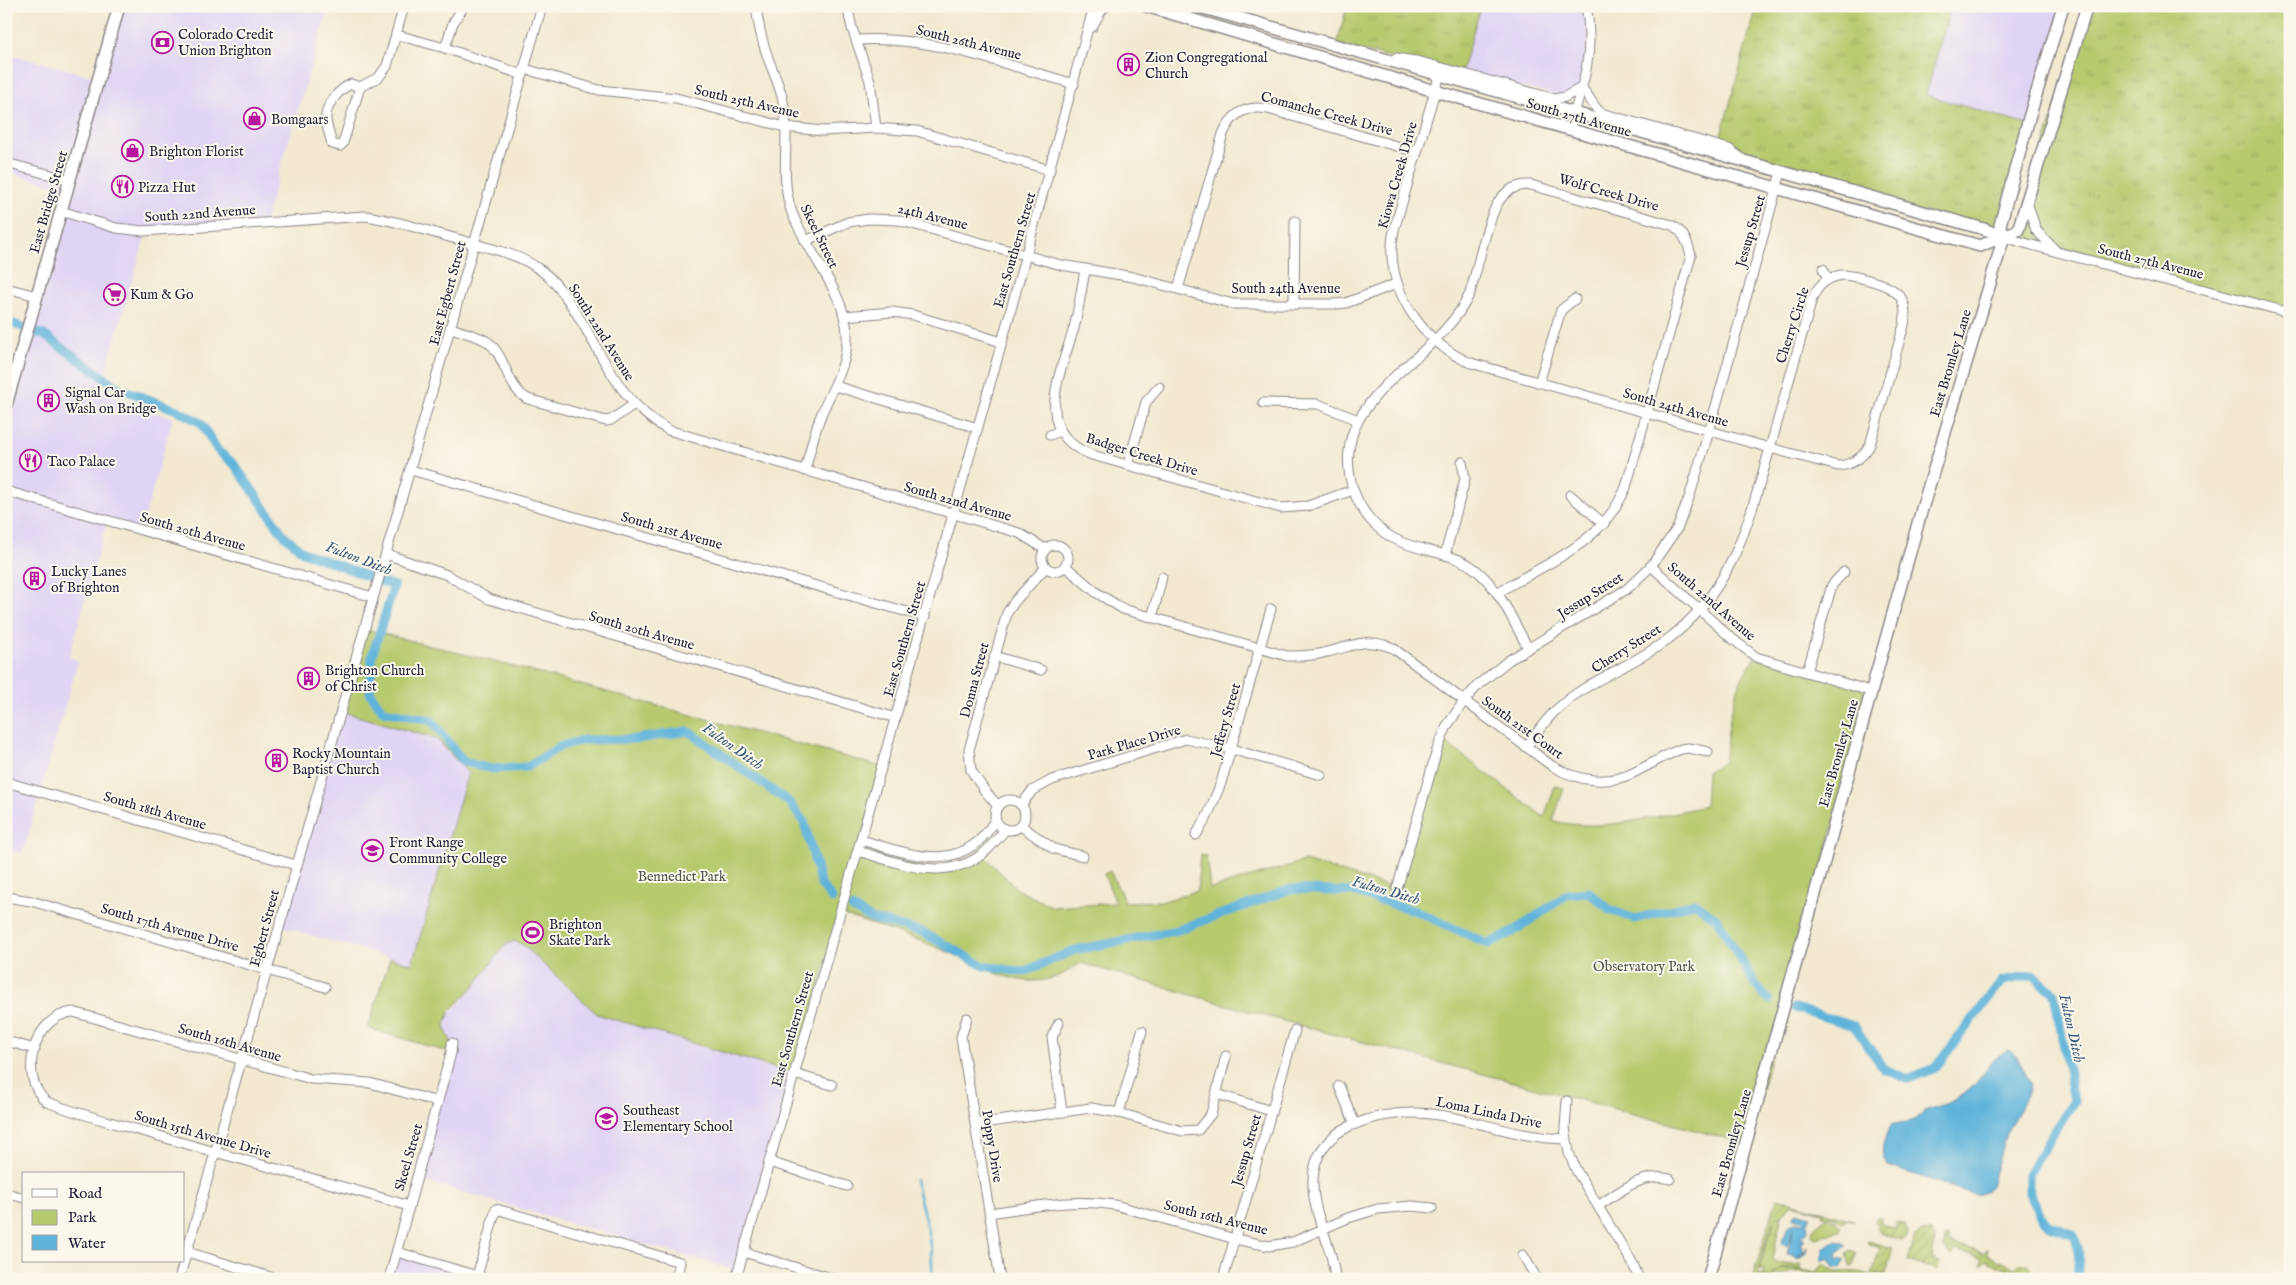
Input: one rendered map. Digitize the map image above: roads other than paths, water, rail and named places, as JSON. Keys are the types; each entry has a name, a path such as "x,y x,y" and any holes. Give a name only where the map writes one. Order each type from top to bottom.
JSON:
{"main road":[{"name":"East Bridge Street","path":"6,405 119,6"},
{"name":"South 27th Avenue","path":"1146,6 1570,130 1980,246 2004,237"},
{"name":"South 27th Avenue","path":"1197,6 1984,229 2004,237"},
{"name":"East Bromley Lane","path":"1708,1279 1747,1144 1870,691 1922,509 2004,237 2000,225 2029,118 2063,6"},
{"name":"East Bromley Lane","path":"2004,237 2018,230 2087,6"}],"street":[{"path":"360,87 351,84 343,88 329,106 326,116 332,144 336,146 340,146 342,143 360,87 384,73 397,35 404,6"},
{"path":"445,48 453,24 464,6"},
{"name":"East Egbert Street","path":"376,586 452,328 542,6"},
{"name":"Skeel Street","path":"756,6 761,35 783,102 786,190 792,211 805,241 832,289 844,316 847,349 836,386 821,414 804,471"},
{"path":"847,6 870,81 876,128"},
{"name":"East Southern Street","path":"736,1279 925,617 1074,84 1094,6"},
{"path":"1085,41 1101,11 1106,6"},
{"path":"1570,130 1591,47 1586,6"},
{"name":"South 25th Avenue","path":"397,35 524,72 607,92 676,98 785,127 823,131 876,128 917,132 1050,170"},
{"name":"South 26th Avenue","path":"856,40 897,39 915,41 1074,84"},
{"path":"1376,56 1422,62 1550,99 1566,97 1582,88"},
{"name":"Kiowa Creek Drive","path":"1396,284 1391,256 1392,239 1440,74"},
{"path":"1582,88 1587,92 1595,108 1601,113 1729,149 1745,161"},
{"path":"1178,289 1223,134 1238,112 1234,104"},
{"name":"Comanche Creek Drive","path":"1238,112 1255,108 1268,110 1417,152"},
{"path":"6,163 70,180"},
{"name":"Jessup Street","path":"1397,889 1437,750 1447,726 1464,701 1494,671 1528,648 1626,590 1651,566 1667,546 1682,519 1709,431 1781,172"},
{"name":"Wolf Creek Drive","path":"1497,593 1582,544 1604,524 1614,511 1626,487 1691,256 1688,244 1678,229 1662,222 1539,186 1526,185 1511,189 1498,203 1467,301 1452,323 1369,404 1358,420 1351,437 1348,458 1353,490 1368,518 1382,531 1400,542 1445,555 1477,570 1497,593 1528,648"},
{"path":"2027,202 2036,230 2058,252"},
{"name":"South 22nd Avenue","path":"61,211 116,228 143,231 365,216 400,223 524,260 536,267 552,281 571,304 614,379 633,405 654,422 677,434 1019,533 1045,549"},
{"name":"24th Avenue","path":"805,241 848,222 880,218 910,222 1026,256"},
{"path":"1294,304 1295,222"},
{"name":"South 27th Avenue","path":"2004,237 2193,285 2290,313"},
{"name":"South 24th Avenue","path":"1026,256 1084,271 1133,277 1233,304 1328,305 1346,303 1396,284 1412,311 1434,340 1443,349 1460,359 1770,448"},
{"path":"1823,269 1828,279"},
{"path":"1050,435 1060,431 1054,414 1053,402 1075,325 1084,271"},
{"name":"Cherry Circle","path":"1841,275 1855,276 1891,288 1906,298 1906,316 1872,439 1861,461 1838,466 1770,448 1812,299 1820,285 1828,279 1841,275"},
{"path":"6,288 37,296"},
{"path":"1539,383 1560,310 1575,299"},
{"path":"844,316 892,312 913,315 1002,342"},
{"path":"452,328 480,338 493,347 519,393 528,399 606,421 611,420 633,405"},
{"path":"836,386 978,428"},
{"path":"1128,465 1146,402 1159,387"},
{"path":"1263,403 1318,404 1358,420"},
{"name":"Badger Creek Drive","path":"1060,431 1071,443 1084,452 1281,508 1308,506 1353,490"},
{"name":"Cherry Street","path":"1526,747 1560,706 1664,642 1699,609 1718,585 1741,543 1770,448"},
{"path":"1445,555 1465,479 1462,462"},
{"name":"South 21st Avenue","path":"411,470 925,617"},
{"name":"South 20th Avenue","path":"6,491 373,597"},
{"path":"1570,495 1604,524"},
{"path":"1056,544 1064,547 1068,555 1065,566 1057,571 1046,568 1042,559 1045,549 1056,544"},
{"name":"South 20th Avenue","path":"386,554 447,575 489,599 896,718"},
{"path":"1065,566 1108,601 1123,609 1288,656 1329,652 1351,644 1381,644 1404,654 1464,701"},
{"name":"South 22nd Avenue","path":"1651,566 1730,637 1756,657 1870,691"},
{"name":"Donna Street","path":"998,806 984,790 971,770 969,750 1007,614 1015,601 1046,568"},
{"path":"1807,672 1832,585 1844,572"},
{"path":"1152,618 1162,577"},
{"name":"Egbert Street","path":"186,1247 215,1152 376,586"},
{"name":"Jeffery Street","path":"1196,835 1215,801 1271,609"},
{"path":"994,656 1041,670"},
{"name":"South 21st Court","path":"1464,701 1526,747 1572,776 1594,780 1628,775 1681,749 1688,748 1708,752"},
{"name":"Park Place Drive","path":"1020,805 1032,791 1052,780 1186,739 1231,749 1320,775"},
{"name":"South 18th Avenue","path":"6,782 296,865"},
{"path":"861,840 918,856 945,856 961,852 973,846 995,820 998,806 1002,802 1012,800 1020,805 1025,814 1021,826 1015,830 1005,830 995,820"},
{"path":"1021,826 1054,849 1083,856"},
{"path":"858,851 915,867 946,869 972,861 986,851 1005,830"},
{"name":"South 17th Avenue Drive","path":"6,897 31,901 325,987"},
{"name":"South 16th Avenue","path":"35,1050 46,1024 58,1016 73,1012 241,1061 311,1079 370,1083 438,1102"},
{"name":"Poppy Drive","path":"966,1018 961,1037 1000,1279"},
{"path":"1059,1023 1052,1037 1062,1112"},
{"name":"Jessup Street","path":"1223,1279 1295,1030"},
{"path":"1119,1113 1142,1031"},
{"path":"6,1041 35,1050"},
{"name":"Skeel Street","path":"389,1279 438,1102 452,1043"},
{"name":"South 15th Avenue Drive","path":"35,1050 31,1071 32,1081 38,1094 47,1102 273,1169 298,1173 409,1206"},
{"path":"976,1124 1092,1108 1119,1113 1182,1131 1202,1133 1211,1114 1226,1056"},
{"path":"794,1074 832,1085"},
{"path":"1339,1086 1355,1124"},
{"path":"1217,1094 1271,1111"},
{"path":"1567,1101 1566,1139 1576,1170 1633,1264 1639,1279"},
{"name":"Loma Linda Drive","path":"1336,1279 1332,1258 1314,1198 1313,1177 1316,1162 1322,1149 1332,1137 1370,1118 1395,1113 1424,1112 1536,1138 1566,1139"},
{"path":"769,1162 848,1186"},
{"path":"1598,1206 1636,1182 1655,1177 1670,1180"},
{"path":"6,1193 22,1197"},
{"name":"South 16th Avenue","path":"990,1213 1057,1203 1099,1202 1234,1239 1258,1244 1280,1245 1323,1230 1348,1218 1378,1210 1412,1206 1432,1208"},
{"path":"477,1276 496,1209 680,1262 676,1279"},
{"path":"186,1247 277,1279"},
{"path":"397,1252 487,1279"},
{"path":"744,1252 835,1279"},
{"path":"1523,1254 1537,1279"},
{"name":"Egbert Street","path":"179,1279 183,1262"}],"water":[{"path":"2008,1050 2016,1055 2030,1083 2028,1093 2006,1133 1991,1186 1985,1192 1976,1195 1888,1166 1883,1156 1883,1146 1891,1125 1914,1120 1924,1111 1949,1103 1960,1097 1975,1084 1996,1058"},
{"path":"1796,1212 1811,1216 1807,1222 1808,1231 1800,1237 1804,1238 1803,1242 1800,1242 1804,1252 1796,1257 1803,1255 1807,1247 1806,1254 1798,1259 1791,1254 1787,1254 1794,1227 1787,1246 1781,1244 1788,1226 1796,1222 1805,1223 1794,1218"},
{"path":"1835,1241 1842,1242 1847,1246 1838,1252 1837,1259 1846,1260 1841,1268 1834,1267 1829,1258 1822,1261 1823,1248"}],"waterway":[{"name":"Fulton Ditch","path":"6,321 44,335 119,388 177,410 201,423 218,451 234,464 283,534 303,552 394,586 372,656 370,693 383,711 431,720 464,762 492,769 527,767 561,746 583,740 637,739 688,731 789,802 804,822 821,885 832,899"},
{"name":"Fulton Ditch","path":"852,908 872,919 922,932 984,966 1023,972 1075,950 1178,930 1291,889 1352,892 1416,911 1488,944 1513,932 1568,894 1589,892 1610,910 1635,919 1695,903 1717,919 1756,986 1769,1000"},
{"name":"Fulton Ditch","path":"1795,1008 1854,1026 1884,1069 1908,1079 1935,1068 2002,981 2033,975 2054,993 2074,1101 2029,1175 2029,1193 2041,1216 2050,1226 2074,1235 2079,1251 2077,1279"},
{"path":"915,1180 930,1241 932,1279"}],"place":[{"name":"Colorado Credit Union Brighton","path":"162,42"},
{"name":"Zion Congregational Church","path":"1129,65"},
{"name":"Bomgaars","path":"255,119"},
{"name":"Brighton Florist","path":"133,151"},
{"name":"Pizza Hut","path":"122,187"},
{"name":"Kum & Go","path":"114,294"},
{"name":"Signal Car Wash on Bridge","path":"49,400"},
{"name":"Taco Palace","path":"31,461"},
{"name":"Lucky Lanes of Brighton","path":"35,579"},
{"name":"Brighton Church of Christ","path":"309,678"},
{"name":"Rocky Mountain Baptist Church","path":"276,761"},
{"name":"Front Range Community College","path":"373,850"},
{"name":"Brighton Skate Park","path":"533,932"},
{"name":"Southeast Elementary School","path":"607,1118"}],"park label":[{"name":"Bennedict Park","path":"682,876"},
{"name":"Observatory Park","path":"1644,966"}]}
